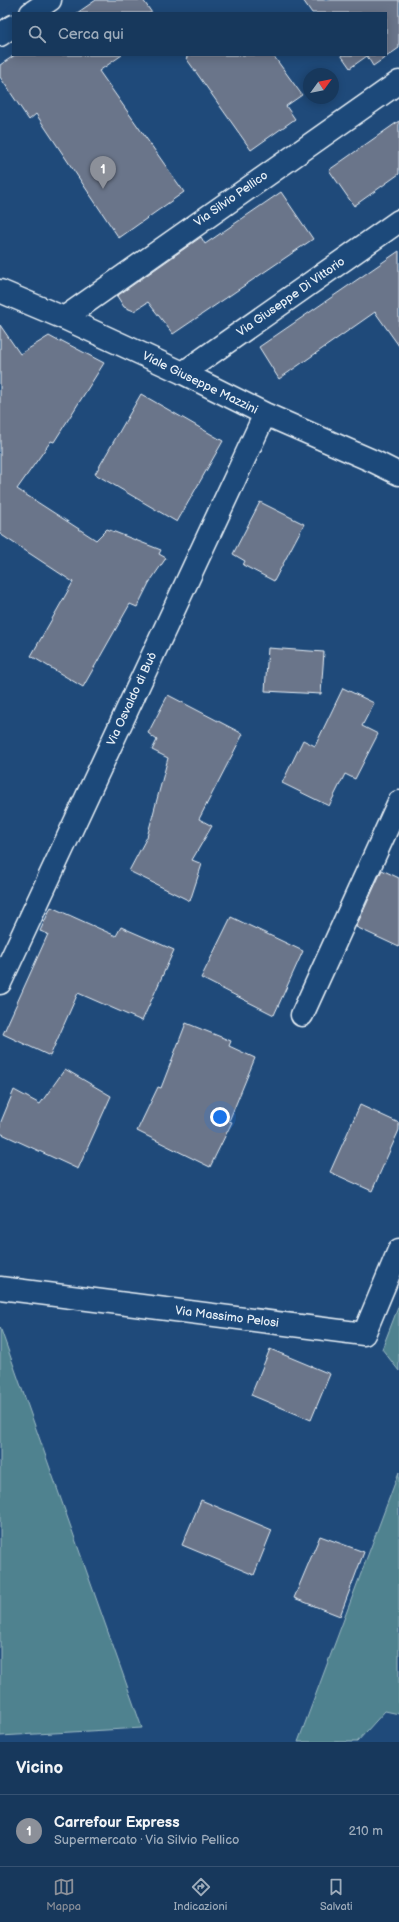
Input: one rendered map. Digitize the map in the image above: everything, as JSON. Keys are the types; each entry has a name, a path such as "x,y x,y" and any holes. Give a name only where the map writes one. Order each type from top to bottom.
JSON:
{"street":[{"path":"32,12 50,0"},
{"path":"0,35 12,27"},
{"name":"Via Silvio Pellico","path":"64,318 399,82"},
{"name":"Via Giuseppe Di Vittorio","path":"183,373 399,221"},
{"name":"Viale Giuseppe Mazzini","path":"3,290 183,373 265,414 399,474"},
{"name":"Via Osvaldo di Buò","path":"0,983 265,414"},
{"path":"302,1015 399,802"},
{"name":"Via Massimo Pelosi","path":"0,1288 364,1334 399,1250"}],"green space":[{"path":"399,1305 399,1371 382,1349"},
{"path":"0,1327 142,1728 0,1736"},
{"path":"399,1472 399,1714 385,1711 357,1742 298,1742"}],"building":[{"path":"96,0 143,0 151,12 78,12"},
{"path":"303,0 399,0 399,48 373,66 367,56 387,56 387,12 311,12"},
{"path":"14,56 121,56 99,71 184,192 119,238 36,114 29,120 0,77 0,65"},
{"path":"189,56 274,56 302,95 286,106 295,119 251,150 186,58"},
{"path":"342,56 367,56 350,68"},
{"path":"399,121 399,174 354,206 329,170"},
{"path":"281,192 313,239 173,334 148,302 134,311 124,307 117,296 201,237 205,244"},
{"path":"399,251 399,346 375,312 279,379 259,347"},
{"path":"0,325 20,354 49,336 60,342 60,340 104,363 54,442 51,441 17,489 96,540 107,529 161,550 159,554 166,558 149,583 137,607 130,604 83,687 31,656 73,582 0,534"},
{"path":"141,394 223,441 177,522 95,474"},
{"path":"260,502 304,524 274,581 243,565 245,561 233,554"},
{"path":"268,648 324,652 321,694 265,691"},
{"path":"343,688 374,703 362,726 378,734 355,779 345,774 329,806 282,783 303,740 315,746"},
{"path":"168,695 243,734 199,819 212,826 192,860 202,864 190,901 129,871 147,837 168,758 152,750 157,740 148,733"},
{"path":"382,870 399,878 399,947 356,927"},
{"path":"51,907 116,936 121,927 174,950 142,1021 78,993 50,1056 3,1034 48,934 40,931"},
{"path":"231,917 303,951 274,1015 201,978"},
{"path":"186,1023 231,1041 229,1046 255,1058 229,1121 232,1122 210,1167 137,1131 158,1087 161,1088"},
{"path":"65,1069 111,1096 78,1169 0,1133 0,1124 14,1090 40,1104"},
{"path":"360,1105 399,1123 399,1130 372,1191 330,1172"},
{"path":"270,1349 330,1374 311,1420 251,1395"},
{"path":"201,1500 272,1530 254,1575 182,1545"},
{"path":"320,1536 364,1552 340,1616 294,1598"}],"place":[{"name":"Carrefour Express","path":"103,189"}]}
